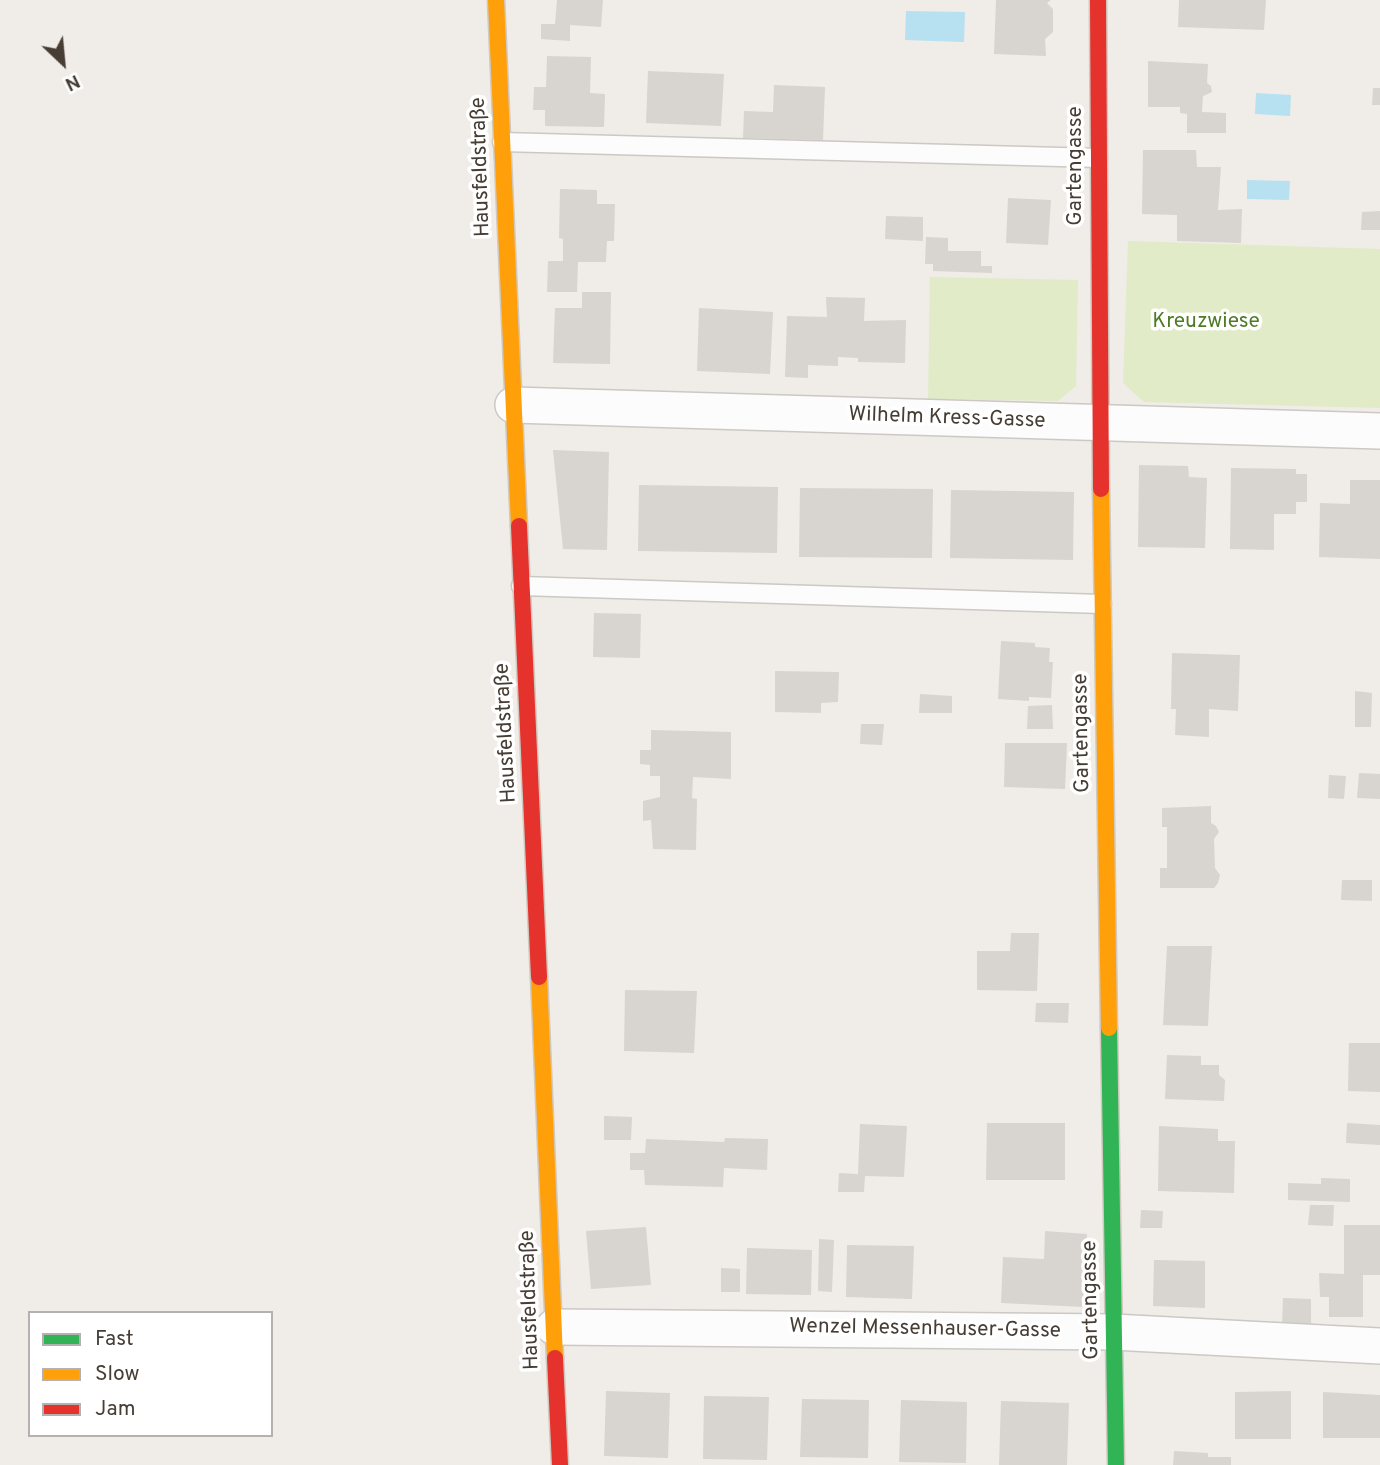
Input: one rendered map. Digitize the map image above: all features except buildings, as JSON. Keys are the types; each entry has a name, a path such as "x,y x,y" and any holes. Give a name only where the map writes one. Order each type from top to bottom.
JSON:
{"street":[{"name":"Hausfeldstraße","path":"496,0 559,1465"},
{"name":"Gartengasse","path":"1098,0 1102,604 1116,1465"},
{"name":"Wilhelm Kress-Gasse","path":"513,405 1380,431"},
{"name":"Wenzel Messenhauser-Gasse","path":"554,1327 1113,1332 1380,1346"}],"lane":[{"path":"502,142 1098,158"},
{"path":"521,586 1102,604"}],"green space":[{"name":"Kreuzwiese","path":"1128,241 1380,249 1380,408 1144,402 1123,383"},
{"path":"930,277 1078,280 1076,386 1058,401 928,399"}],"water":[{"path":"906,11 965,12 964,42 905,40"},
{"path":"1256,93 1291,95 1290,116 1255,114"},
{"path":"1247,180 1290,181 1289,200 1247,199"}],"traffic: fast":[{"path":"1109,1028 1116,1465"}],"traffic: slow":[{"path":"496,0 519,526"},
{"path":"1101,489 1109,1028"},
{"path":"539,977 555,1358"}],"traffic: jam":[{"path":"1098,0 1101,489"},
{"path":"519,526 539,977"},
{"path":"555,1358 560,1465"}]}
